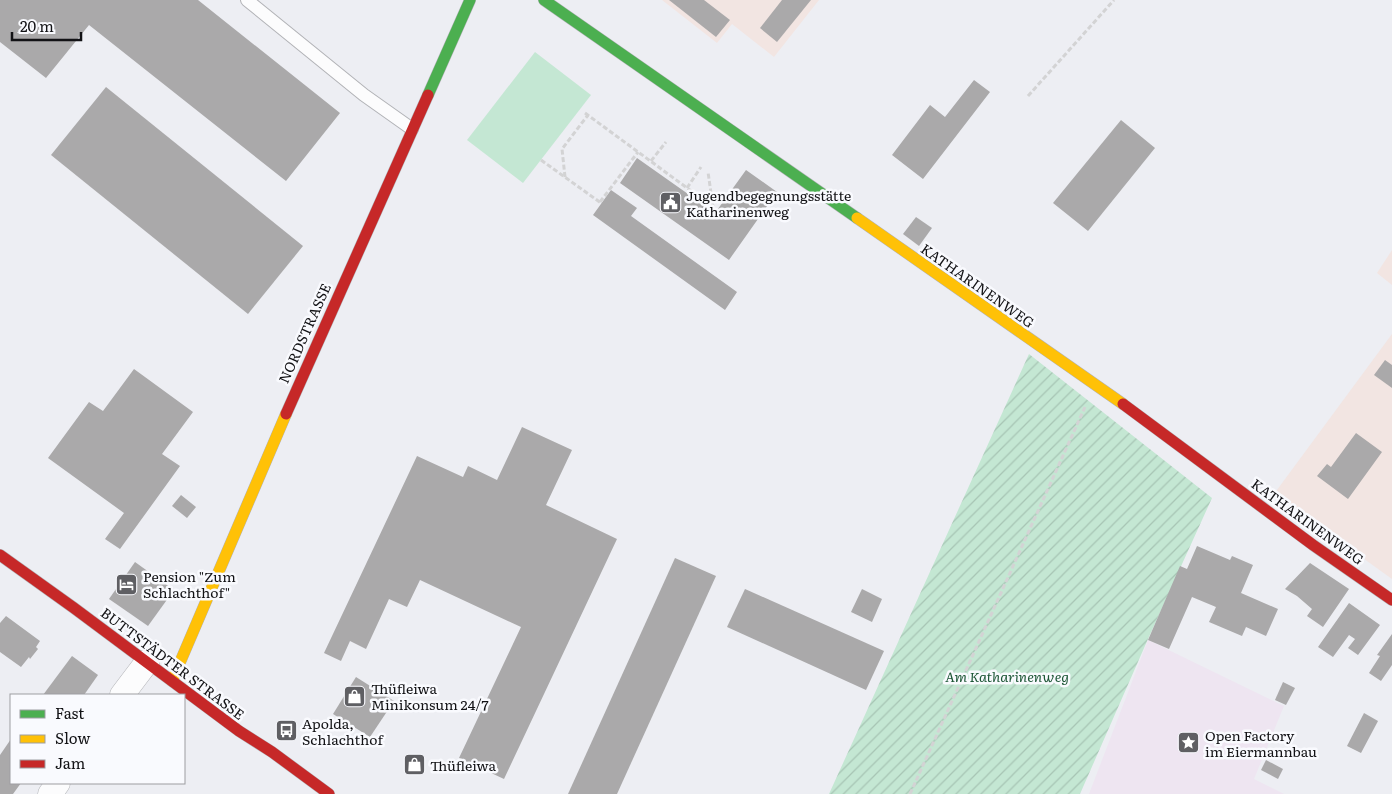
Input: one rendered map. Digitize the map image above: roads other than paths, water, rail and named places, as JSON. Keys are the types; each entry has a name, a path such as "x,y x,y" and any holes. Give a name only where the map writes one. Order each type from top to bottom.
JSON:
{"street":[{"name":"NORDSTRASSE","path":"172,681 298,385 470,0"},
{"name":"KATHARINENWEG","path":"544,0 1095,384 1313,545 1392,600"},
{"name":"BUTTSTÄDTER STRASSE","path":"0,555 329,794"},
{"path":"123,694 147,662"}],"lane":[{"path":"247,0 364,95 412,129"}],"place":[{"name":"Jugendbegegnungsstätte Katharinenweg","path":"670,203"},
{"name":"Pension \"Zum Schlachthof\"","path":"127,584"},
{"name":"Thüfleiwa Minikonsum 24/7","path":"355,696"},
{"name":"Apolda, Schlachthof","path":"286,731"},
{"name":"Open Factory im Eiermannbau","path":"1189,743"},
{"name":"Thüfleiwa","path":"414,765"}],"park label":[{"name":"Am Katharinenweg","path":"1007,676"}]}
